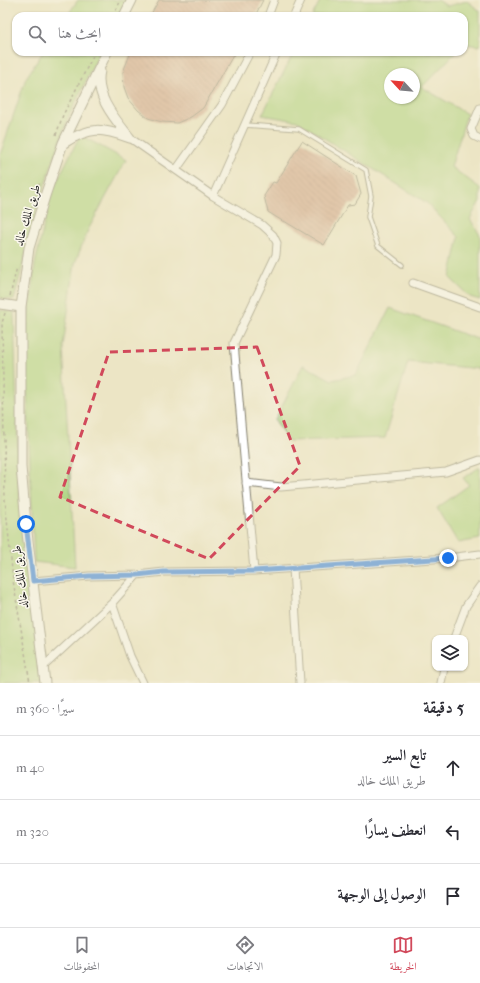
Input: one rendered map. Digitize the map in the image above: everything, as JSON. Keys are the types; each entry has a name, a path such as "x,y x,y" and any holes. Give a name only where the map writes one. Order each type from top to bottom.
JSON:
{"street":[{"path":"126,12 132,0"},
{"path":"270,12 274,0"},
{"path":"296,12 301,0"},
{"path":"105,56 99,72 99,86 103,98 115,120 130,138"},
{"name":"طريق الملك خالد","path":"45,683 26,524 21,467 21,307 29,248 63,143 105,56"},
{"path":"176,170 222,105 248,56"},
{"path":"213,196 275,56"},
{"path":"480,108 471,129 474,136 480,139"},
{"path":"63,143 76,135 96,129 114,132 130,138 213,196 262,225 273,235 277,243 276,255 234,343 254,571"},
{"path":"413,283 480,307"},
{"path":"0,304 21,307"},
{"path":"246,483 281,487 446,472 480,460"},
{"path":"33,581 164,572 254,571 448,558 480,554"},
{"path":"293,568 300,683"},
{"path":"43,667 112,603 137,575"},
{"path":"455,635 466,606 480,586"},
{"path":"112,603 130,656 143,683"},
{"path":"441,683 443,671"}],"lane":[{"path":"244,125 299,129 366,170 371,196 368,217 378,246 402,265"}],"path":[{"path":"115,12 122,0"},
{"path":"2,323 5,498 13,580 30,683"}],"highlighted area":[{"path":"257,347 300,466 209,559 60,497 109,352"}],"green space":[{"path":"78,0 128,0 120,12 70,12"},
{"path":"438,0 447,6 467,1 480,11 480,46 468,44 468,12 314,12 320,1"},
{"path":"40,56 98,56 68,118 38,205 14,300 0,298 0,155 26,78"},
{"path":"292,56 452,56 422,87 467,114 451,167 480,188 480,201 470,219 480,235 480,300 470,297 450,278 459,237 427,203 297,121 262,115"},
{"path":"80,135 126,160 88,230 75,263 63,346 75,567 34,562 25,339 35,264 51,193"},
{"path":"390,308 480,340 480,369 408,362 385,438 288,441 275,420 303,365 332,380 356,375"},
{"path":"0,310 14,312 19,486 25,562 49,683 0,683"},
{"path":"480,467 480,539 458,543 437,508 469,485 463,478"}],"building":[{"path":"159,0 263,0 257,12 152,12"},
{"path":"129,56 233,56 203,108 191,117 177,123 162,122 148,118 138,110 128,98 124,87 123,72"},
{"path":"302,141 356,176 361,194 355,204 348,205 324,245 268,212 264,196 273,182 276,183"}],"route":[{"path":"26,524 33,581 164,572 254,571 448,558"}]}
